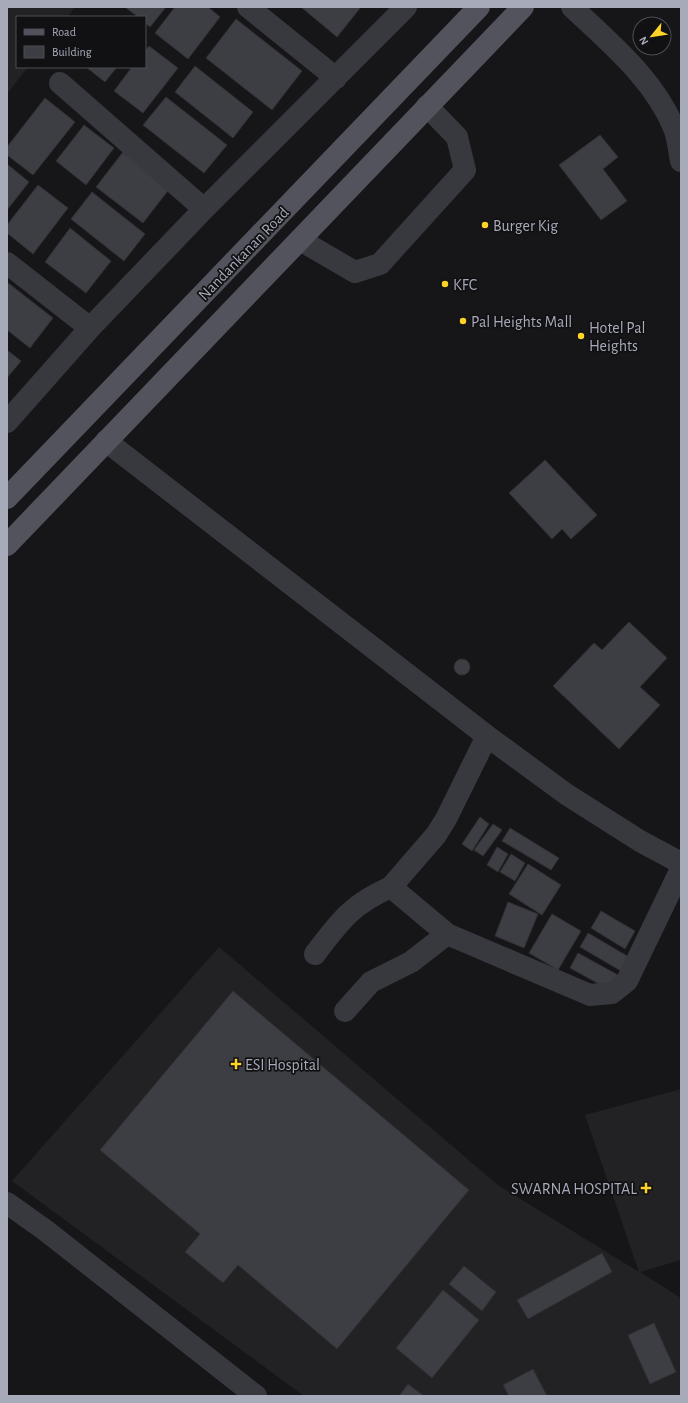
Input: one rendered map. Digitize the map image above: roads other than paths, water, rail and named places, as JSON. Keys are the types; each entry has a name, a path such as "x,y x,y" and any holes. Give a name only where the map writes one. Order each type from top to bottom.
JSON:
{"main road":[{"name":"Nandankanan Road","path":"7,498 479,7"},
{"name":"Nandankanan Road","path":"7,545 523,7"},
{"path":"206,291 230,311"}],"street":[{"path":"248,7 336,78"},
{"path":"7,422 90,328 204,209 406,7"},
{"path":"572,7 621,53 656,94 674,129 681,161"},
{"path":"60,83 204,209"},
{"path":"300,240 355,272 380,264 465,170 457,137 427,106"},
{"path":"7,263 90,328"},
{"path":"106,441 487,736 566,794 640,841 681,863"},
{"path":"316,954 352,908 372,895 391,887 436,835 446,819 487,736"},
{"path":"391,887 447,934 590,995 612,993 627,981 681,869"},
{"path":"345,1011 371,982 410,962 447,934"},
{"path":"7,1203 45,1230 256,1396"}],"place":[{"name":"Burger Kig","path":"485,225"},
{"name":"KFC","path":"445,284"},
{"name":"Pal Heights Mall","path":"463,321"},
{"name":"Hotel Pal Heights","path":"581,336"},
{"name":"ESI Hospital","path":"236,1064"},
{"name":"SWARNA HOSPITAL","path":"646,1188"}]}
